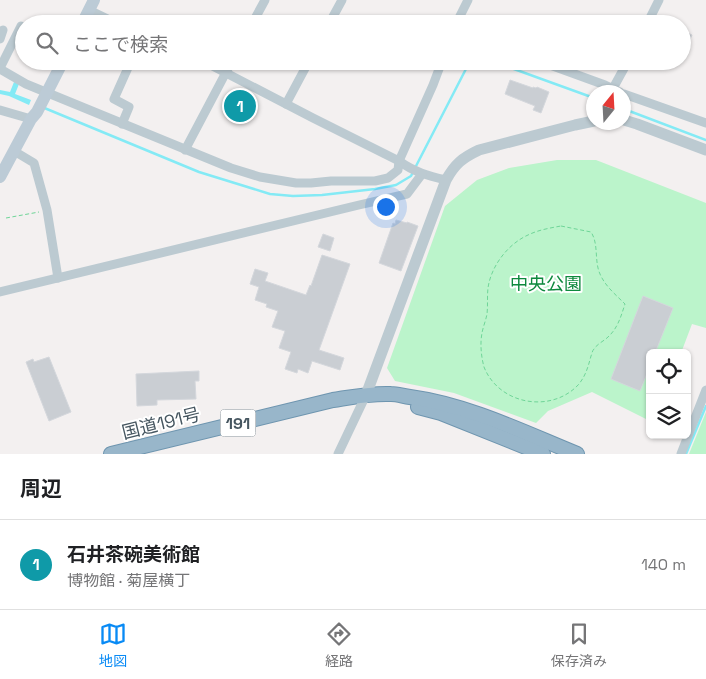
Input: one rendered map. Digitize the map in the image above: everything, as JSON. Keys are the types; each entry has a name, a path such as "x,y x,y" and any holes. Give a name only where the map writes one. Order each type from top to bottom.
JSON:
{"highway":[{"name":"国道191号","path":"111,454 333,400 366,395 391,394 436,401 483,416 577,454"},
{"name":"国道191号","path":"366,395 390,402 427,408 543,454"}],"main road":[{"path":"0,177 58,70"}],"street":[{"path":"257,15 265,0"},
{"path":"334,15 342,0"},
{"path":"460,15 468,0"},
{"path":"652,15 659,0"},
{"path":"91,5 105,15"},
{"path":"15,41 2,70 26,84 231,168 260,177 296,183 375,181 388,178 398,170 399,161 438,70"},
{"path":"122,124 129,107 114,99 127,70"},
{"path":"220,70 408,167 446,180"},
{"path":"185,150 228,70"},
{"path":"286,104 304,70"},
{"path":"564,70 606,85"},
{"path":"619,85 625,70"},
{"path":"631,97 706,123"},
{"path":"0,110 34,116"},
{"path":"631,122 706,150"},
{"path":"338,454 366,395 446,180 453,169 468,155 479,150 586,123"},
{"path":"14,151 34,162 47,210 58,278"},
{"path":"0,292 359,204 407,194 419,172"},
{"path":"681,454 706,390"}],"path":[{"path":"6,218 47,210"},
{"path":"561,226 591,232 594,237 600,273 610,289 625,304 619,323 609,337 594,348 586,374 567,394 553,400 541,402 525,401 512,396 493,381 484,367 481,350 487,314 488,286 493,270 503,255 528,234 561,226"}],"green space":[{"name":"中央公園","path":"557,160 596,160 706,203 706,328 692,324 683,349 646,349 646,419 592,392 548,411 536,423 454,393 395,381 387,368 445,206 477,180 509,168"},
{"path":"706,412 706,454 689,454"}],"water":[{"path":"14,82 19,84 15,94 31,100 29,105 0,94 0,90 10,92"}],"building":[{"path":"510,80 549,92 541,113 533,110 535,106 505,94"},
{"path":"396,220 418,226 401,271 379,263 393,223 395,224"},
{"path":"323,234 334,238 330,251 318,247"},
{"path":"322,255 350,264 319,350 344,358 340,370 312,361 308,373 298,369 297,373 285,369 291,352 279,348 285,331 272,327 278,311 266,307 267,304 255,300 259,287 250,284 255,269 268,273 265,281 306,295"},
{"path":"643,296 673,308 657,349 646,349 646,376 640,391 611,379"},
{"path":"49,357 71,412 49,421 26,362 33,359 34,362"},
{"path":"199,371 199,381 195,381 196,399 157,400 157,405 137,406 136,374"}],"waterway":[{"path":"415,168 465,70"},
{"path":"517,70 586,95"},
{"path":"42,107 199,172 270,194 293,196 322,195 375,189 396,185 411,176 413,172"},
{"path":"631,112 706,140"},
{"path":"686,454 706,406"}],"place":[{"name":"石井茶碗美術館","path":"240,106"}]}
